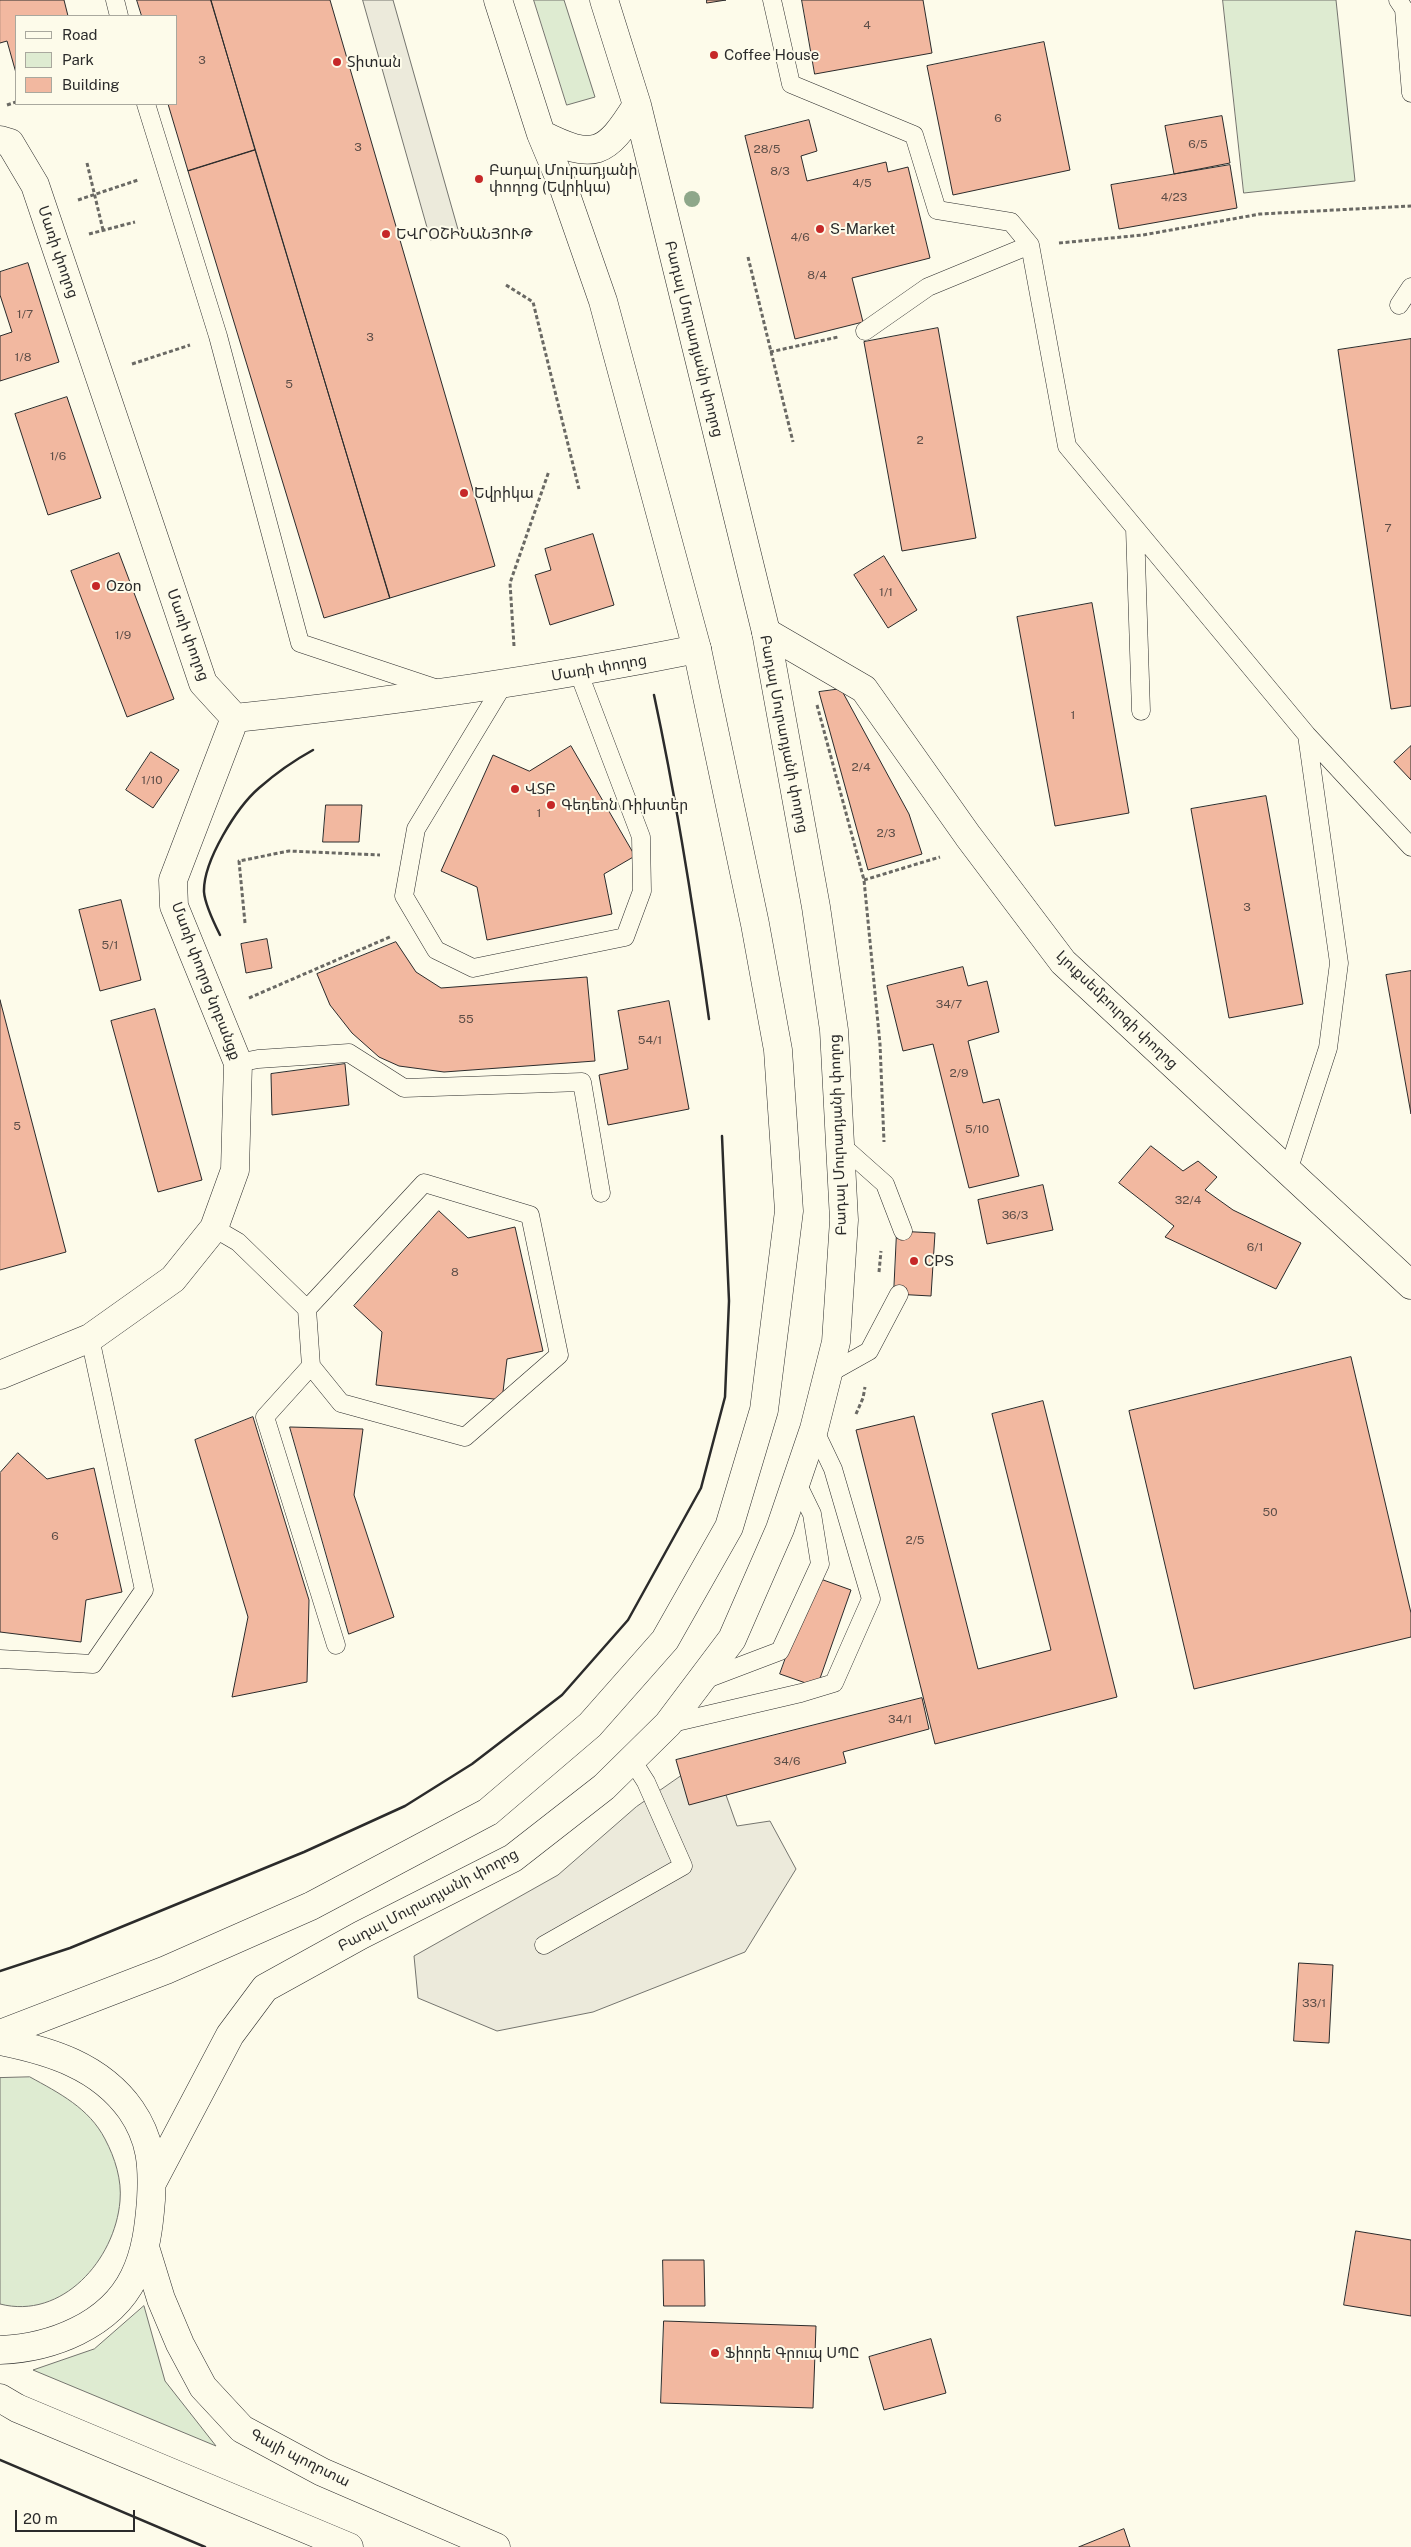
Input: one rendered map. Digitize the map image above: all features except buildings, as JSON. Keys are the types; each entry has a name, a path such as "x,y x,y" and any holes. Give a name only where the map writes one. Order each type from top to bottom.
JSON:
{"main road":[{"path":"0,2034 166,1970 311,1906 488,1812 590,1725 665,1640 729,1527 764,1410 789,1211 778,1050 756,924 697,649 603,301 564,188 541,134 498,0"},
{"name":"Բադալ Մուրադյանի փողոց","path":"152,2183 230,2034 265,1988 361,1935 513,1858 604,1787 668,1724 732,1638 780,1529 814,1429 836,1342 844,1220 834,1030 819,926 766,632 637,105 604,0"},
{"path":"541,134 568,148 582,150 597,148 609,143 621,131 637,105"},
{"name":"Մառի փողոց","path":"0,140 10,143 35,185 203,683 235,718 373,704 510,684 697,649"},
{"name":"Լյուքսեմբուրգի փողոց","path":"766,632 864,689 968,836 1063,962 1411,1285"},
{"name":"Մառի փողոց նրբանցք","path":"0,1375 90,1338 173,1279 214,1228 234,1170 238,1063 174,906 173,880 235,718"},
{"path":"0,2041 29,2047 74,2062 110,2087 130,2109 147,2137 152,2183 149,2225 145,2247 134,2277 119,2301 86,2327 54,2341 16,2349 0,2350"},
{"name":"Գայի պողոտա","path":"145,2247 169,2317 203,2387 242,2429 322,2472 496,2547"},
{"path":"0,2398 17,2408 349,2547"}],"lane":[{"path":"114,0 119,15"},
{"path":"772,0 790,84 914,135 936,210 1011,222 1030,245 1066,446 1307,735 1411,847"},
{"path":"1398,0 1404,9 1411,93"},
{"path":"146,105 218,336 300,643 446,692"},
{"path":"865,331 928,287 1030,245"},
{"path":"1399,305 1411,287"},
{"path":"1135,528 1141,711"},
{"path":"510,684 416,828 404,896 436,950 473,968 626,937 642,891 641,837 578,672"},
{"path":"1288,1170 1328,1048 1339,963 1307,735"},
{"path":"238,1063 258,1059 349,1053 404,1088 582,1082 601,1193"},
{"path":"840,1144 885,1184 903,1231"},
{"path":"214,1228 238,1242 307,1310 311,1366 341,1403 465,1437 559,1354 530,1215 424,1183 307,1310"},
{"path":"828,1374 869,1351 898,1294"},
{"path":"0,1659 93,1664 144,1590 90,1338"},
{"path":"311,1366 265,1417 336,1645"},
{"path":"668,1724 783,1698 834,1683 871,1599 833,1468 814,1429"},
{"path":"700,1681 780,1651 820,1564 812,1514 796,1481"},
{"path":"544,1945 683,1866 646,1782 632,1760"}],"path":[{"path":"87,163 104,230"},
{"path":"110,190 141,180"},
{"path":"1093,240 1143,235 1260,214 1411,206"},
{"path":"84,236 134,222"},
{"path":"748,257 793,442"},
{"path":"506,285 533,302 579,489"},
{"path":"770,352 865,331"},
{"path":"162,355 192,345"},
{"path":"510,684 510,583 549,472"},
{"path":"839,674 811,682 864,880 943,856"},
{"path":"245,923 239,861 289,851 382,856"},
{"path":"246,999 420,924"}],"green space":[{"path":"534,0 564,0 595,97 567,105"},
{"path":"1223,0 1336,0 1355,181 1244,193"},
{"path":"30,2077 72,2102 91,2118 109,2146 115,2161 119,2177 120,2201 116,2223 108,2244 96,2264 81,2281 64,2294 44,2303 23,2307 0,2304 0,2078"},
{"path":"144,2306 165,2381 216,2446 33,2370 94,2349"}],"shaded area":[{"path":"363,0 393,0 459,233 431,240"},
{"path":"681,1776 726,1795 737,1826 770,1821 796,1869 745,1952 593,2012 497,2031 418,1998 414,1956 558,1875 636,1807"}],"wall":[{"path":"654,695 684,857 709,1019"},
{"path":"220,935 208,908 204,892 205,879 215,850 232,821 250,797 278,772 313,750"},
{"path":"0,1971 70,1948 304,1852 405,1806 472,1764 562,1695 628,1620 701,1488 725,1397 729,1301 722,1136"},
{"path":"0,2460 205,2547"}],"place":[{"name":"Coffee House","path":"714,55"},
{"name":"Տիտան","path":"337,62"},
{"name":"Բադալ Մուրադյանի փողոց (Եվրիկա)","path":"479,179"},
{"name":"S-Market","path":"820,229"},
{"name":"ԵՎՐՕՇԻՆԱՆՅՈՒԹ","path":"386,234"},
{"name":"Եվրիկա","path":"464,493"},
{"name":"Ozon","path":"96,586"},
{"name":"ՎՏԲ","path":"515,789"},
{"name":"Գեդեոն Ռիխտեր","path":"551,805"},
{"name":"CPS","path":"914,1261"},
{"name":"Ֆիորե Գրուպ ՍՊԸ","path":"715,2353"}]}
